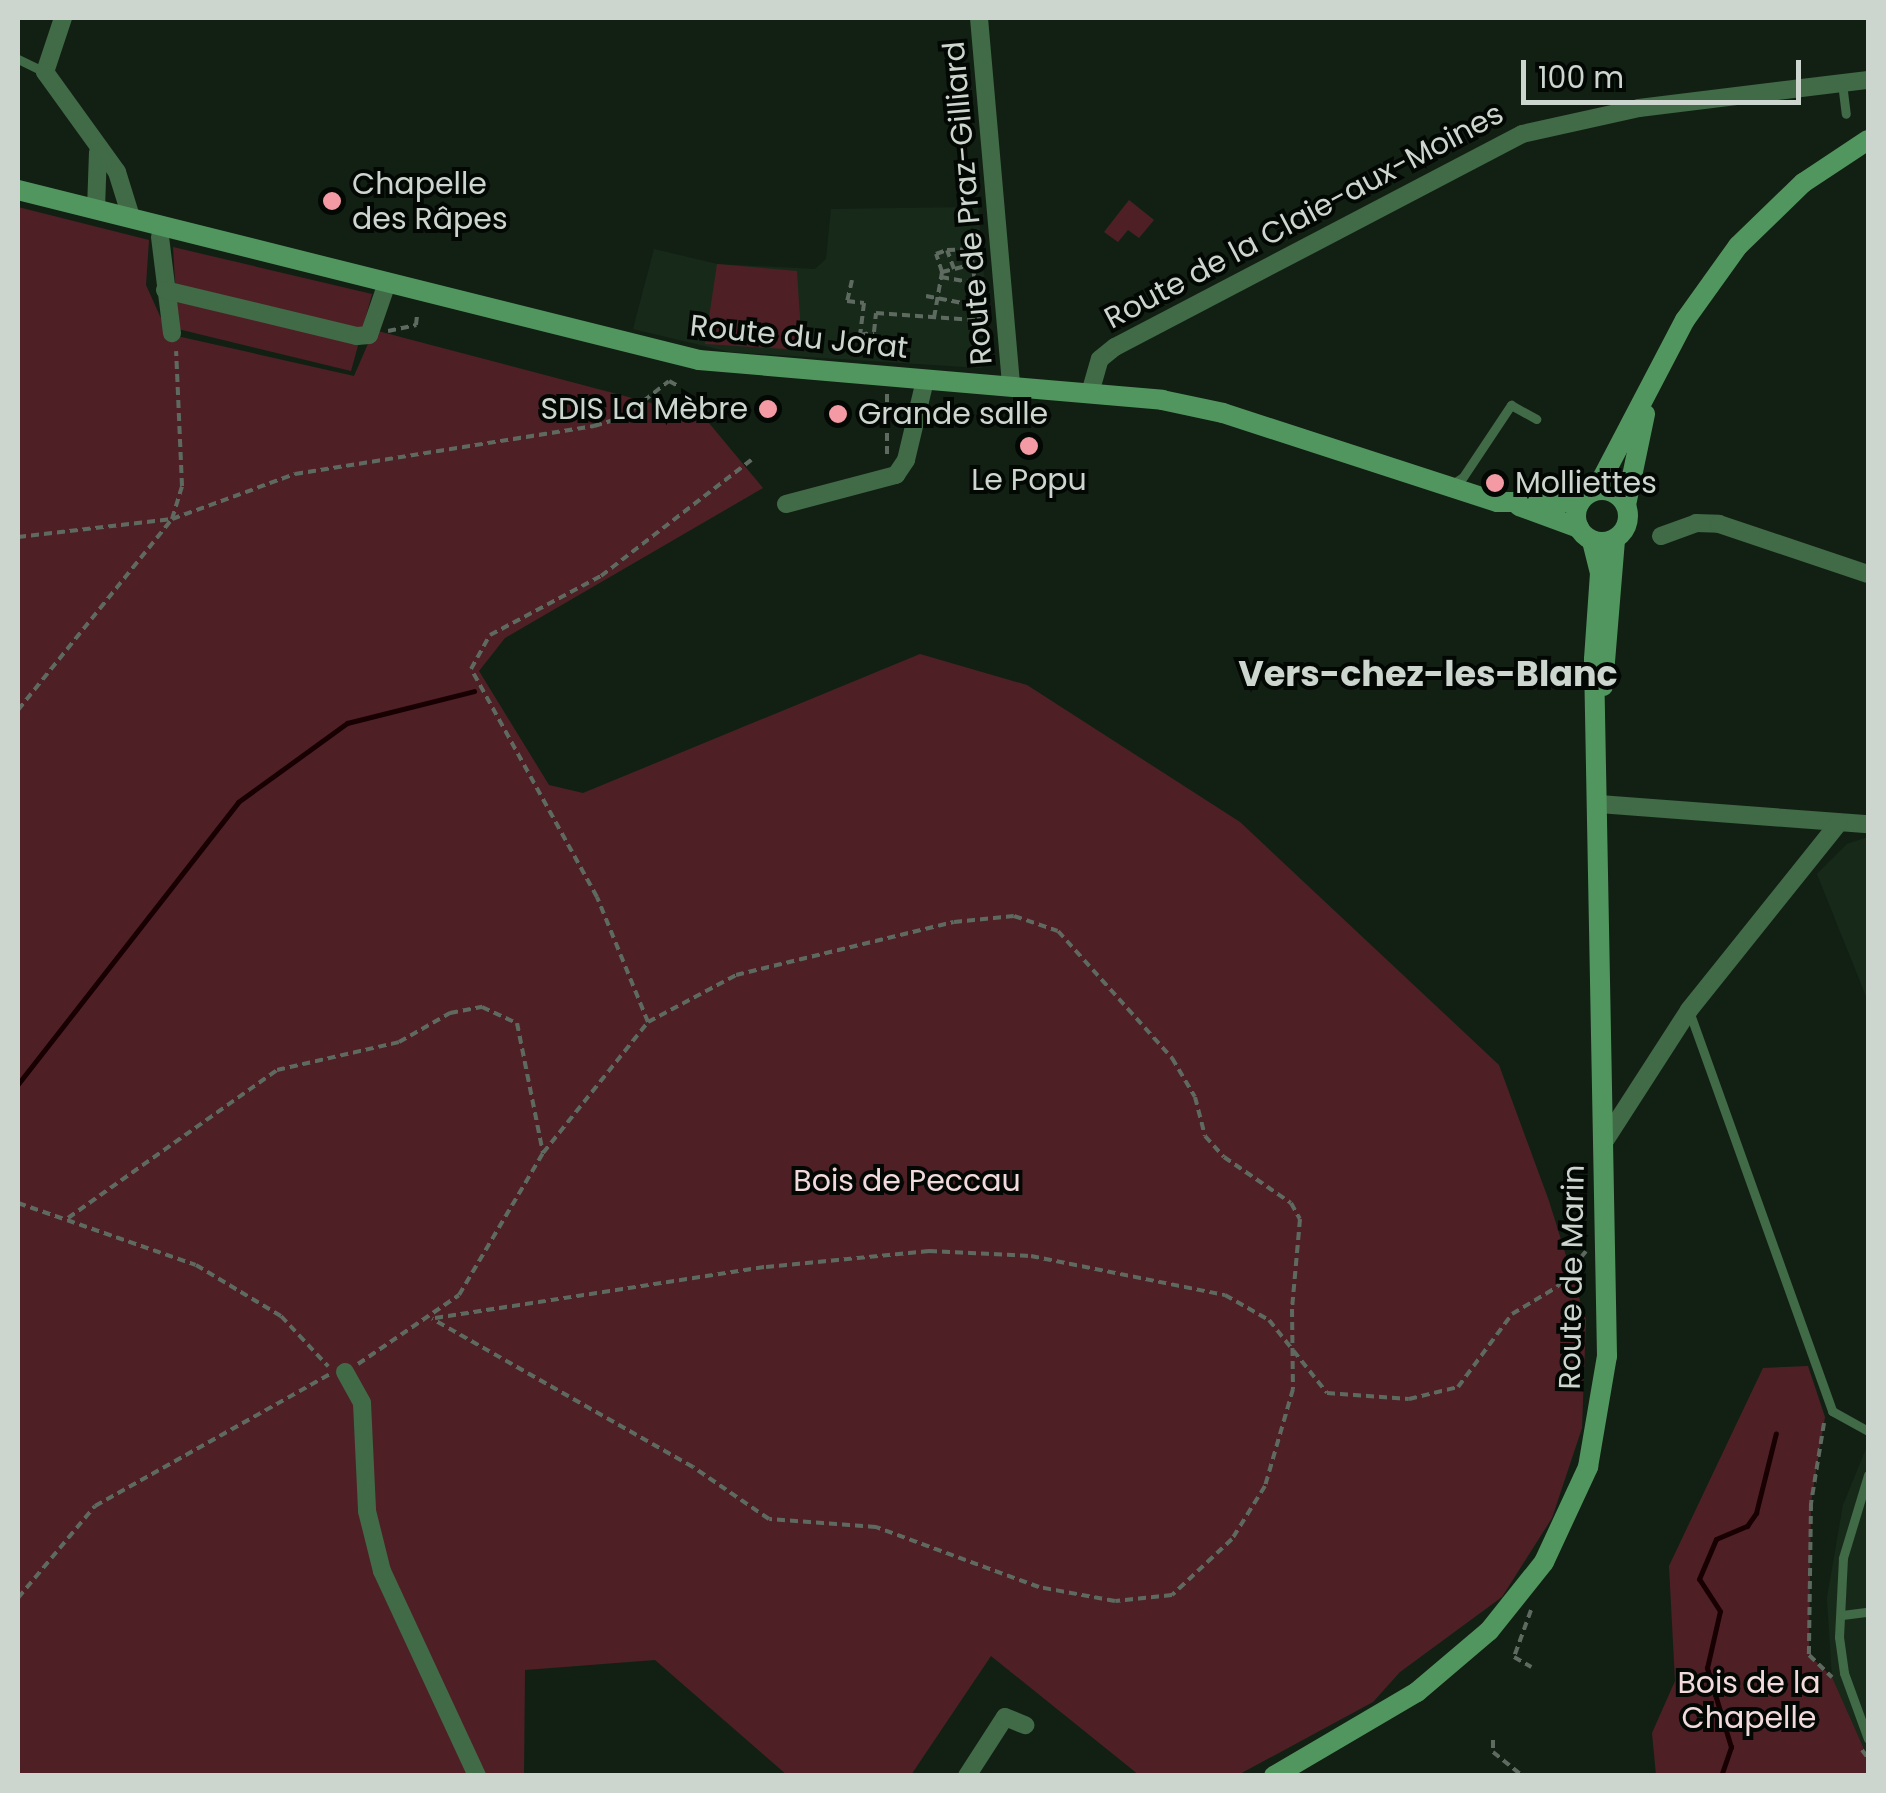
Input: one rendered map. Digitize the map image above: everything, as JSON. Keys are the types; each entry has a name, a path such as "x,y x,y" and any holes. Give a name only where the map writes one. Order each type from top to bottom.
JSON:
{"main road":[{"path":"1650,393 1626,505 1628,520 1616,539 1586,534 1588,496 1650,393 1684,320 1738,246 1802,184 1868,140"},
{"name":"Route du Jorat","path":"18,190 699,360 1011,385 1223,413 1519,506 1586,534"},
{"path":"1588,496 1613,492 1626,505"},
{"name":"Route du Jorat","path":"1519,506 1588,496"},
{"name":"Route de Marin","path":"1274,1776 1299,1769 1454,1664 1544,1562 1574,1505 1599,1418 1607,1356 1599,708 1594,658 1600,573 1586,534"},
{"name":"Route de Marin","path":"1599,708 1616,539"}],"street":[{"path":"63,18 45,72 117,172 133,208 131,217"},
{"name":"Route de Praz-Gilliard","path":"979,18 1011,385"},
{"name":"Route de la Claie-aux-Moines","path":"1090,393 1100,359 1115,346 1522,134 1639,108 1868,80"},
{"path":"96,209 97,147"},
{"path":"160,237 172,333"},
{"path":"165,290 368,336 387,283"},
{"path":"786,504 896,475 906,460 925,380"},
{"path":"1660,536 1696,523 1719,524 1868,574"},
{"path":"1599,804 1868,824"},
{"name":"Route de Marin","path":"1604,1142 1689,1010 1839,823"},
{"path":"339,1372 362,1403 368,1511 382,1572 478,1776"},
{"path":"967,1776 1005,1717 1025,1725"}],"lane":[{"path":"18,58 45,72"},
{"path":"1842,83 1846,114"},
{"path":"1451,484 1464,476 1511,405 1536,418"},
{"path":"1689,1010 1832,1412 1868,1432"},
{"path":"1868,1474 1843,1558 1842,1614 1844,1673 1868,1740"},
{"path":"1842,1614 1868,1612"}],"path":[{"path":"934,318 942,275 936,254 985,248"},
{"path":"971,249 979,320"},
{"path":"946,250 954,269"},
{"path":"942,275 974,264"},
{"path":"942,275 976,283"},
{"path":"852,280 848,301 864,303 860,335 874,332 876,313 992,321"},
{"path":"926,296 978,306"},
{"path":"379,333 416,325 416,316"},
{"path":"18,710 172,519 182,486 172,333"},
{"path":"18,537 172,519 295,474 594,426 623,417 669,381 678,386"},
{"path":"887,389 887,443"},
{"path":"648,1022 597,897 471,669 490,636 602,576 751,460"},
{"path":"18,1598 95,1506 432,1319 459,1295 543,1153 648,1022 736,975 954,922 1014,916 1058,931 1172,1058 1194,1097 1206,1136 1224,1158 1290,1203 1300,1219 1294,1389 1265,1486 1232,1539 1172,1595 1115,1601 1038,1587 876,1527 769,1519 693,1467 432,1319"},
{"path":"68,1218 278,1070 399,1042 450,1013 482,1007 517,1023 543,1153"},
{"path":"18,1203 196,1265 281,1316 339,1372"},
{"path":"432,1319 766,1267 929,1252 1031,1256 1225,1295 1269,1320 1327,1393 1409,1399 1458,1387 1512,1314 1573,1272 1606,1222"},
{"path":"1825,1416 1811,1502 1809,1655 1832,1677 1839,1694"},
{"path":"1528,1607 1514,1657 1531,1667"},
{"path":"1493,1740 1493,1752 1524,1776"},
{"path":"1858,1745 1868,1758"}],"shaded area":[{"path":"978,207 991,357 981,368 730,352 633,329 654,249 717,264 815,269 826,259 831,209"},
{"path":"1868,837 1868,1001 1817,874 1847,844"},
{"path":"1868,1444 1868,1758 1832,1677 1827,1598 1843,1505"}],"green space":[{"path":"1129,200 1154,220 1139,238 1128,230 1118,242 1104,232"},
{"name":"Bois de Peccau","path":"18,207 149,240 146,285 168,334 354,376 374,330 704,417 763,488 505,638 479,671 549,785 583,793 920,654 1027,685 1240,822 1499,1065 1549,1201 1586,1320 1582,1428 1552,1518 1502,1597 1400,1672 1373,1702 1238,1775 1139,1775 991,1656 911,1775 787,1775 655,1660 525,1670 524,1775 18,1775"},
{"path":"173,247 372,294 351,371 178,329"},
{"path":"717,264 797,271 802,350 705,344"},
{"name":"Bois de la Chapelle","path":"1808,1366 1825,1417 1811,1503 1809,1655 1832,1677 1868,1758 1868,1775 1656,1775 1652,1733 1675,1681 1669,1566 1763,1368"}],"waterway":[{"path":"18,1084 238,802 347,723 474,691"},
{"path":"1721,1776 1731,1747 1707,1668 1720,1611 1699,1579 1716,1539 1747,1526 1756,1513 1776,1433"}],"place":[{"name":"Chapelle des Râpes","path":"332,201"},
{"name":"SDIS La Mèbre","path":"768,409"},
{"name":"Grande salle","path":"838,414"},
{"name":"Le Popu","path":"1029,446"},
{"name":"Molliettes","path":"1495,483"}],"district":[{"name":"Vers-chez-les-Blanc","path":"1428,674"}]}
